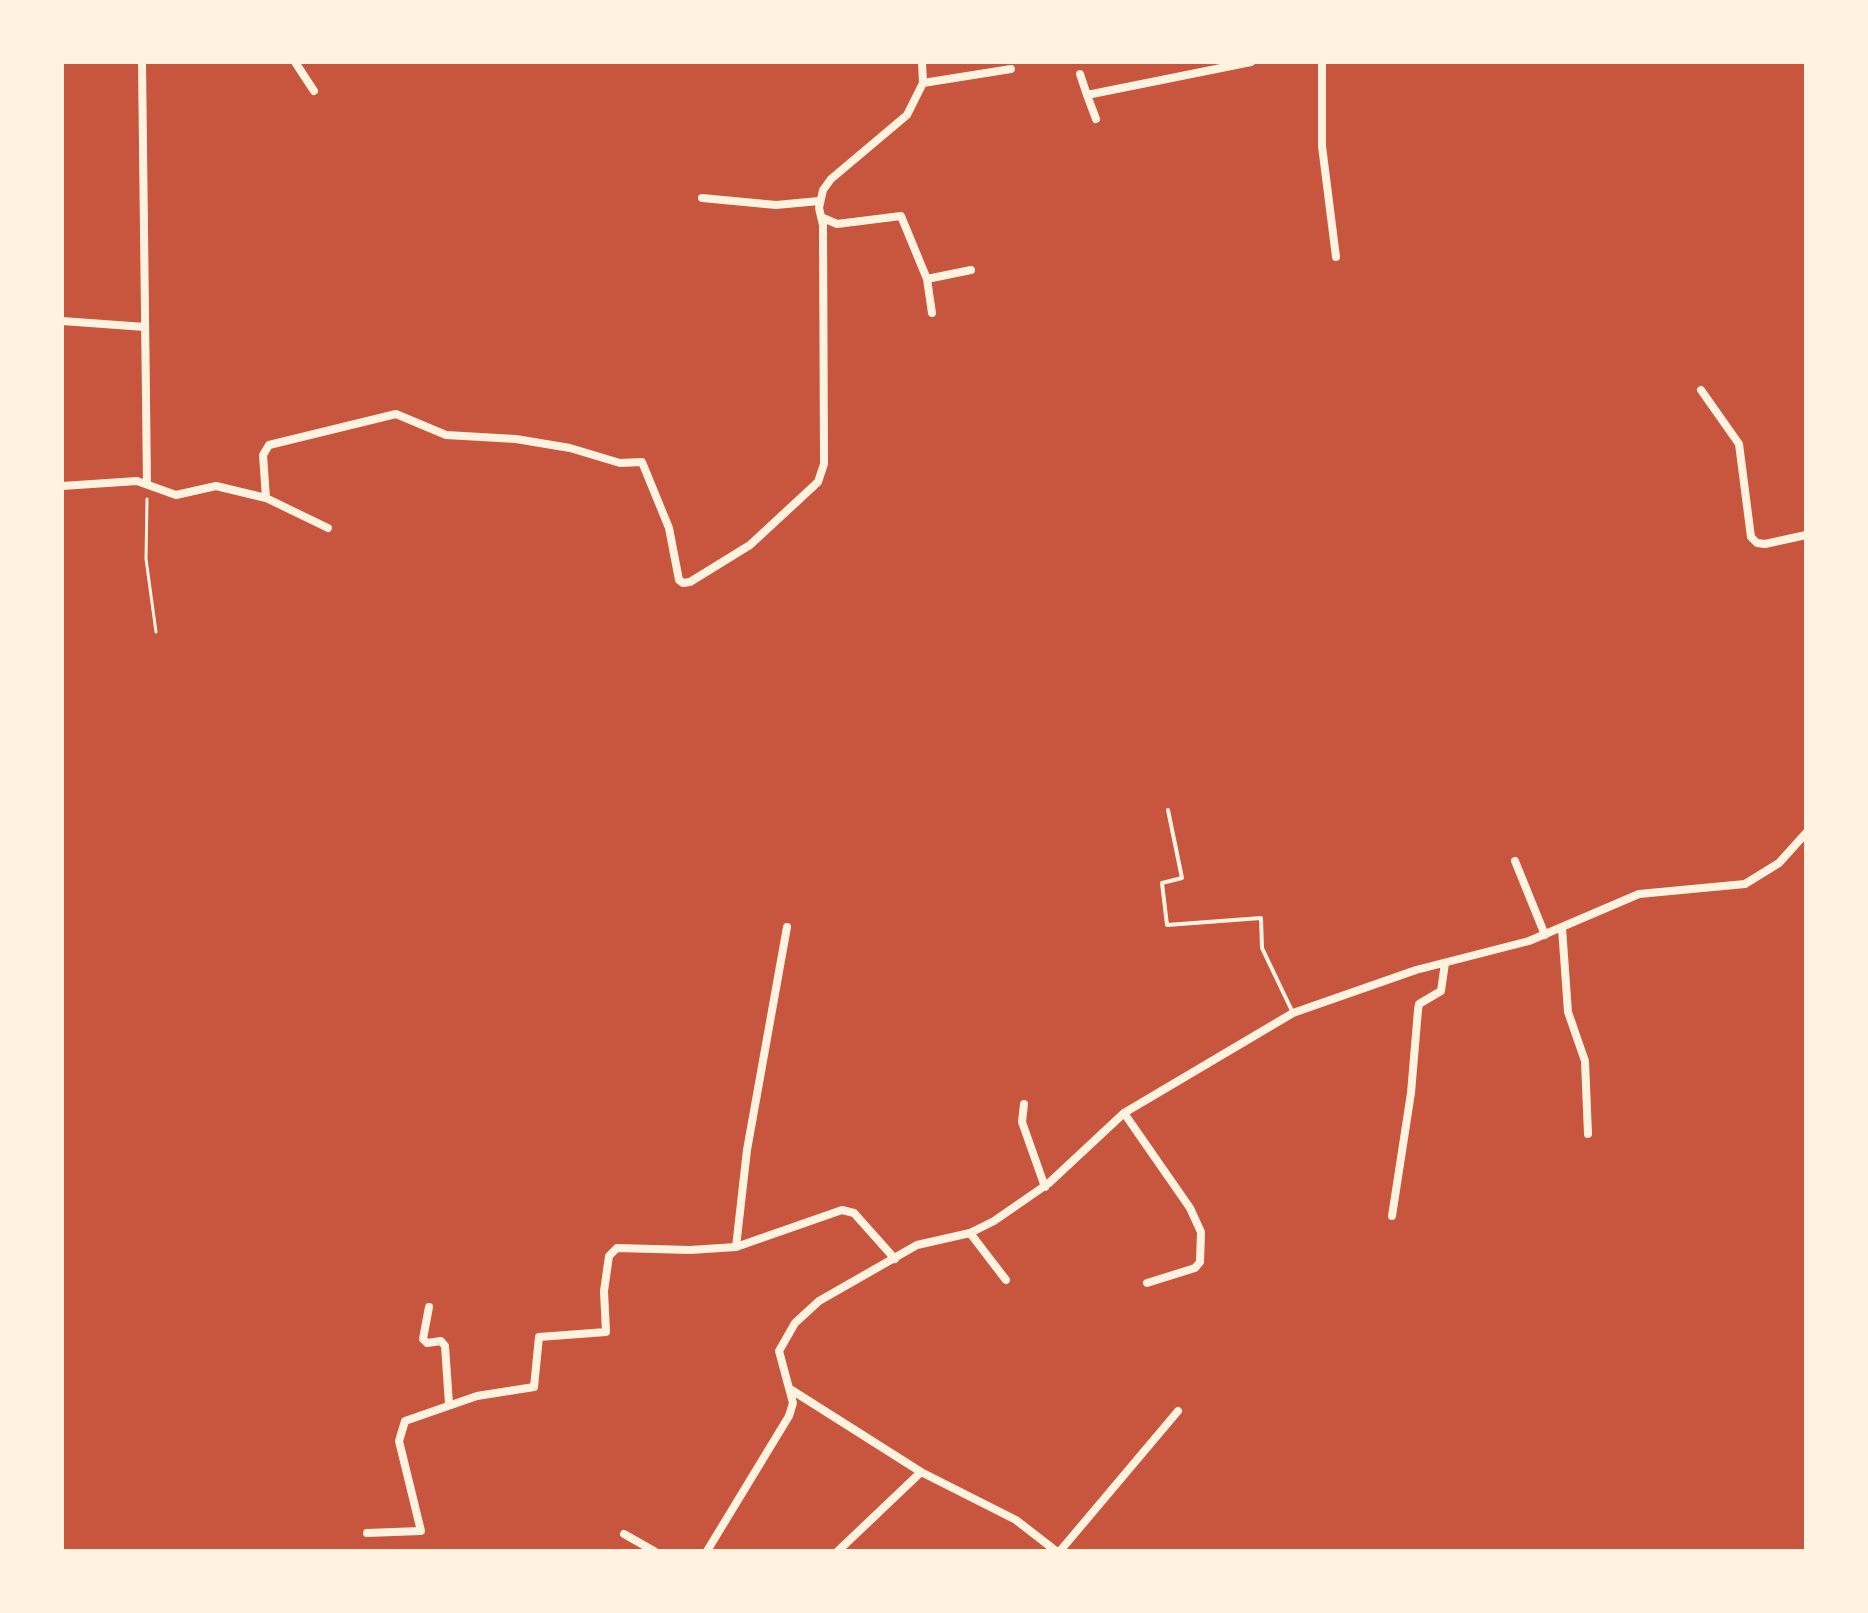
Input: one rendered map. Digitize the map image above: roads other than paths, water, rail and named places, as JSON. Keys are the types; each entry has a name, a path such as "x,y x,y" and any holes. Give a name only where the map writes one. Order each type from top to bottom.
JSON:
{"street":[{"path":"142,62 147,483"},
{"path":"295,62 314,91"},
{"path":"266,498 263,455 269,445 396,414 446,435 516,439 570,448 620,463 639,462 651,476 669,528 679,580 690,582 763,536 821,477 825,443 819,201 831,179 907,115 923,83 922,62"},
{"path":"1087,95 1251,62"},
{"path":"1322,62 1322,146 1336,257"},
{"path":"923,83 1011,69"},
{"path":"1080,74 1096,119"},
{"path":"702,198 776,205 819,201"},
{"path":"821,217 837,224 901,216 927,279 932,313"},
{"path":"927,279 971,270"},
{"path":"62,321 145,327"},
{"path":"1701,390 1739,444 1751,537 1757,543 1765,544 1806,535"},
{"path":"62,486 124,480 147,483 166,494 216,486 266,498 328,528"},
{"path":"707,1551 789,1416 793,1403 781,1369 779,1351 795,1323 819,1301 863,1273 917,1245 970,1233 1045,1187 1124,1113 1293,1013 1445,963 1545,935 1639,894 1745,884 1779,863 1806,833"},
{"path":"1515,861 1545,935"},
{"path":"736,1247 747,1150 787,927"},
{"path":"1562,928 1568,1012 1585,1061 1588,1134"},
{"path":"1392,1216 1411,1093 1419,1004 1441,991 1445,963"},
{"path":"1024,1104 1022,1122 1045,1187"},
{"path":"1124,1113 1190,1208 1201,1232 1201,1254 1195,1268 1147,1283"},
{"path":"367,1533 421,1531 401,1453 401,1428 405,1421 477,1396 534,1387 539,1337 606,1332 604,1291 609,1256 617,1248 690,1250 736,1247 842,1210 854,1213 895,1259"},
{"path":"970,1233 1006,1280"},
{"path":"429,1307 423,1339 427,1343 441,1341 445,1346 449,1404"},
{"path":"790,1389 921,1472 1016,1520 1058,1551 1178,1411"},
{"path":"838,1551 921,1472"},
{"path":"624,1534 654,1551"}],"lane":[{"path":"1168,810 1182,878 1162,883 1167,925 1261,918 1262,948 1293,1013"}]}
